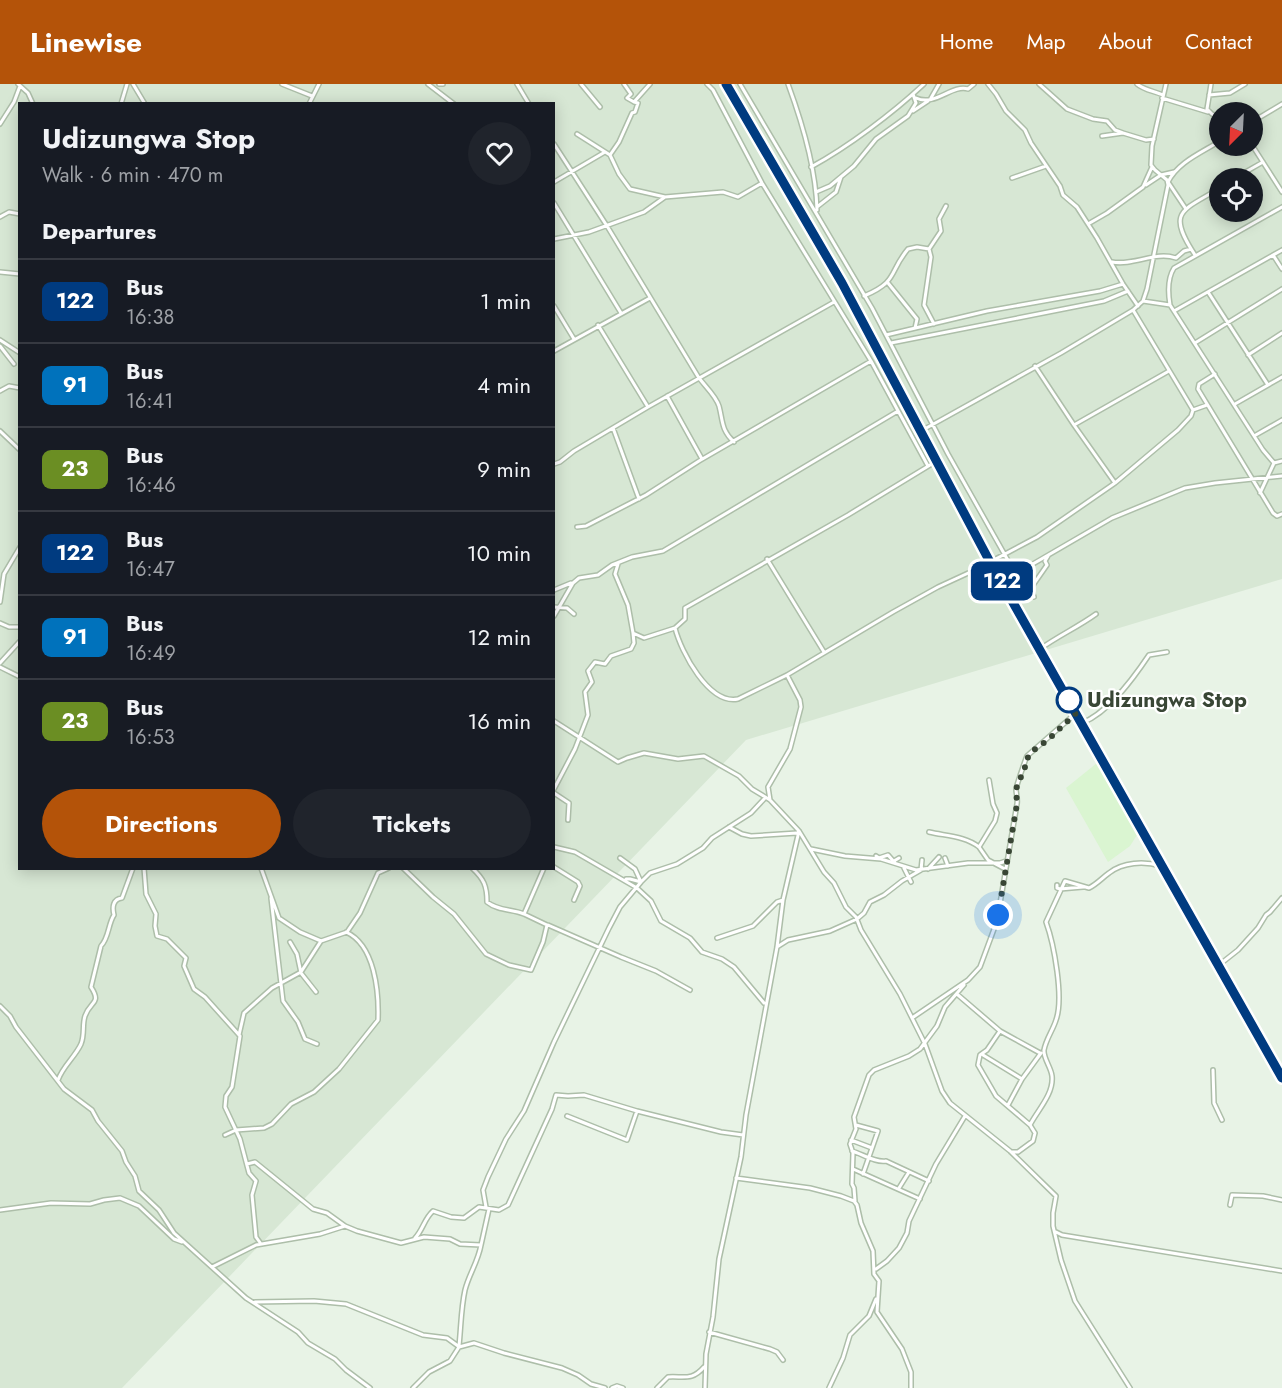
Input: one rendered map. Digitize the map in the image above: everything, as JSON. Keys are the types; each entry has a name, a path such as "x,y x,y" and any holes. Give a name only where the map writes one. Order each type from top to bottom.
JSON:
{"highway":[{"path":"726,84 842,283 1002,582 1282,1078"}],"street":[{"path":"123,102 126,84"},
{"path":"133,84 144,102"},
{"path":"282,84 312,96"},
{"path":"310,102 319,84"},
{"path":"428,84 451,102"},
{"path":"517,84 528,102"},
{"path":"581,84 600,107"},
{"path":"609,155 619,142 638,103 627,98 631,94 624,84"},
{"path":"634,102 650,84"},
{"path":"707,84 713,90 762,183 870,361 928,466"},
{"path":"740,84 891,342 932,425 1004,554 1016,574 1031,588 1034,597"},
{"path":"788,84 797,108 811,167 817,213"},
{"path":"811,167 827,159 914,96 924,84"},
{"path":"930,100 939,84"},
{"path":"816,192 830,186 854,166 878,137 910,113 930,100 960,87 968,89 974,84"},
{"path":"988,84 1006,111 1024,130 1030,143 1060,186 1063,195 1074,203 1138,306"},
{"path":"1039,84 1067,109 1093,119 1107,121 1123,133 1142,139 1154,139"},
{"path":"1137,84 1162,96 1208,112 1211,84"},
{"path":"1143,187 1152,167 1154,139 1166,84"},
{"path":"1209,95 1230,93 1245,84"},
{"path":"0,124 14,102 19,85 28,93 32,102"},
{"path":"914,96 921,100 930,100"},
{"path":"910,113 915,106 914,96"},
{"path":"1263,116 1282,105"},
{"path":"1102,136 1123,133"},
{"path":"577,134 609,155 630,189 665,197 723,192 736,197 762,183"},
{"path":"555,146 607,226 699,378 716,400 721,420 728,435 734,441"},
{"path":"1088,224 1161,175 1174,172 1209,148"},
{"path":"555,181 605,152"},
{"path":"1259,156 1282,192"},
{"path":"1252,168 1263,162"},
{"path":"1012,178 1046,165"},
{"path":"1152,167 1168,182 1186,209"},
{"path":"921,431 1133,310 1143,301 1148,289 1168,182 1174,172"},
{"path":"817,207 836,192 842,175"},
{"path":"1195,255 1179,222 1180,216 1186,209 1209,195"},
{"path":"555,239 589,232 644,212 665,197"},
{"path":"555,205 621,313"},
{"path":"934,324 924,305 931,257 929,249 941,231 939,217 945,206"},
{"path":"1274,463 1254,436 1170,305 1171,273 1174,268 1195,255 1282,207"},
{"path":"0,217 9,212 18,214"},
{"path":"864,296 888,283 906,250 911,247 929,249"},
{"path":"1112,262 1127,264 1163,255 1176,258 1184,251 1191,249"},
{"path":"1174,312 1282,250"},
{"path":"1273,255 1282,269"},
{"path":"0,272 18,274"},
{"path":"888,283 917,319 915,328"},
{"path":"886,335 987,311 1100,291 1123,284"},
{"path":"1196,343 1282,289"},
{"path":"891,342 1104,301 1128,291"},
{"path":"1208,292 1268,385"},
{"path":"555,350 650,298"},
{"path":"1143,301 1170,305"},
{"path":"555,464 648,407 834,302"},
{"path":"555,308 574,339"},
{"path":"1133,310 1193,410"},
{"path":"598,325 648,407"},
{"path":"1248,355 1282,333"},
{"path":"0,340 18,352"},
{"path":"0,346 14,364"},
{"path":"577,527 586,526 639,499 702,459 870,361"},
{"path":"1035,366 1115,483"},
{"path":"1074,425 1169,371"},
{"path":"1215,374 1198,386 1207,405 1250,479 1273,513 1277,516 1282,514"},
{"path":"1235,404 1282,377"},
{"path":"0,391 9,386 18,388"},
{"path":"667,396 702,459"},
{"path":"1193,410 1207,405"},
{"path":"675,628 678,638 700,677 710,690 732,700 738,699 787,675 938,587 1037,537 1115,483 1178,430 1191,416 1193,410"},
{"path":"555,590 573,583 579,578 598,575 619,563 646,553 663,551 898,411"},
{"path":"1254,436 1282,420"},
{"path":"612,428 639,499"},
{"path":"0,430 18,448"},
{"path":"633,633 644,638 675,628 685,619 684,608 937,461"},
{"path":"1274,463 1282,461"},
{"path":"1260,493 1274,463"},
{"path":"1002,582 1112,518 1185,488 1282,476"},
{"path":"0,602 4,573 18,550"},
{"path":"1031,588 1047,565 1045,561 1049,555"},
{"path":"767,559 824,652"},
{"path":"555,789 580,738 588,715 585,692 592,681 588,671 591,665 595,662 605,664 611,656 631,649 634,644 628,605 615,574 619,563"},
{"path":"605,570 615,574"},
{"path":"555,614 573,583"},
{"path":"555,607 567,608 574,614"},
{"path":"1040,649 1096,614"},
{"path":"0,623 9,627 18,627"},
{"path":"18,643 0,665 18,676"},
{"path":"1082,723 1095,718 1122,692 1149,656 1167,652"},
{"path":"770,800 768,787 790,749 801,707 800,700 787,675"},
{"path":"911,1388 912,1377 909,1366 898,1341 877,1312 879,1282 874,1274 876,1269 873,1251 853,1196 855,1190 852,1184 853,1168 850,1146 856,1129 854,1117 871,1072 914,1054 925,1044 937,1026 945,1007 980,967 995,926 1018,798 1016,789 1025,767 1025,761 1034,750 1076,713"},
{"path":"555,723 619,762 644,753 678,759 707,757 739,776 752,789 770,800 798,832 824,872 834,883 841,900 857,920 896,985 925,1044 942,1091 950,1103 1010,1151 1056,1196 1053,1213 1055,1230 1061,1260 1075,1301 1130,1388"},
{"path":"979,847 995,821 997,813 989,780"},
{"path":"555,792 569,803 568,820"},
{"path":"413,1388 429,1372 450,1361 459,1346 462,1303 466,1287 476,1267 481,1245 487,1207 483,1190 488,1176 506,1139 524,1111 554,1042 620,907 652,872 686,860 704,848 712,838 751,813 765,798"},
{"path":"729,827 751,836 798,832"},
{"path":"705,1388 709,1332 719,1279 719,1258 736,1178 765,1004 777,947 783,900 798,832"},
{"path":"929,832 955,836 974,843 986,858 1005,869"},
{"path":"555,847 575,852 637,888 651,902 661,921 690,938 702,952 722,959 734,967 765,1004"},
{"path":"811,849 837,855 876,858 921,870 1006,861"},
{"path":"875,851 876,858"},
{"path":"928,869 939,857"},
{"path":"620,858 635,869 641,882"},
{"path":"894,863 899,858"},
{"path":"945,858 948,866"},
{"path":"921,870 922,860"},
{"path":"1060,889 1093,886 1118,867 1131,863 1164,867"},
{"path":"903,867 911,882"},
{"path":"555,868 578,882 580,886 574,900"},
{"path":"58,1080 68,1061 81,1044 84,1034 84,1018 96,999 91,987 101,946 105,942 114,915 115,902 118,898 122,898 133,870"},
{"path":"144,870 146,894 156,914 157,936 167,939 186,958 184,966 194,989 206,997 239,1035"},
{"path":"262,870 279,918 300,932 321,941"},
{"path":"261,1244 256,1237 252,1195 256,1181 249,1173 236,1130 225,1107 226,1096 232,1087 244,1013 272,988 301,972 321,941 346,932 360,913 378,873 384,870"},
{"path":"405,870 454,914 486,954 502,959 509,965 531,970 543,942 547,925"},
{"path":"474,870 486,884 487,902 500,909 512,909 657,971 690,990"},
{"path":"524,914 543,870"},
{"path":"777,947 788,940 830,931 857,920 870,902 884,896 921,870"},
{"path":"624,880 641,882"},
{"path":"1008,1105 1022,1079 1044,1049 1057,1019 1060,997 1052,941 1046,922 1065,881 1085,887"},
{"path":"1057,885 1060,889"},
{"path":"270,896 283,1000 298,1022 305,1039 317,1044"},
{"path":"1219,965 1243,945 1282,898"},
{"path":"717,938 753,926 777,902 783,900"},
{"path":"225,1136 236,1130 264,1128 272,1124 291,1104 314,1092 339,1069 378,1020 377,995 370,961 357,937 346,932"},
{"path":"290,942 297,954 301,972 316,992"},
{"path":"912,1018 968,980"},
{"path":"958,995 1000,1031 1040,1053"},
{"path":"0,1006 68,1093 92,1110 122,1151 135,1176 139,1191 158,1208 171,1229 185,1244 253,1302 298,1332 308,1343 335,1359 370,1388"},
{"path":"1000,1031 979,1058 980,1069 996,1096 1030,1125 1035,1133 1033,1142 1018,1152 1010,1151"},
{"path":"1030,1125 1047,1096 1052,1082 1044,1049"},
{"path":"982,1054 1022,1079"},
{"path":"1213,1070 1214,1103 1222,1120"},
{"path":"247,1164 255,1162 314,1209 327,1214 345,1226 377,1238 408,1243 421,1231 425,1219 433,1210 451,1217 464,1218 479,1207 499,1210 508,1205 552,1109 556,1095 584,1095 637,1111 721,1132 743,1135"},
{"path":"567,1116 627,1140 637,1111"},
{"path":"876,1269 899,1248 907,1233 909,1221 940,1157 965,1116"},
{"path":"855,1124 878,1130 863,1174"},
{"path":"851,1140 872,1148"},
{"path":"860,1153 863,1144"},
{"path":"852,1151 879,1162 886,1161 929,1181"},
{"path":"853,1168 920,1199"},
{"path":"899,1189 909,1172"},
{"path":"736,1178 810,1188 841,1196 855,1203"},
{"path":"1230,1205 1232,1195 1263,1196 1282,1200"},
{"path":"0,1210 51,1203 90,1204 104,1200 124,1199 135,1203 174,1239 185,1244"},
{"path":"212,1268 251,1246 320,1234 345,1226"},
{"path":"1055,1230 1062,1235 1282,1271"},
{"path":"415,1238 450,1239 460,1244 481,1245"},
{"path":"829,1388 843,1358 850,1335 867,1319 877,1297"},
{"path":"253,1302 314,1300 346,1304 423,1335 447,1338 459,1346 481,1344 504,1353 562,1368 591,1384 605,1388"},
{"path":"709,1332 770,1349 777,1352 783,1360"},
{"path":"657,1388 668,1377 695,1376 706,1366"},
{"path":"612,1388 623,1388"}],"shaded area":[{"path":"0,84 1282,84 1282,579 746,740 122,1388 0,1388"},
{"path":"1097,763 1137,835 1130,846 1108,862 1066,788"}],"bus line":[{"name":"122","path":"726,84 842,283 990,562 1282,1078"}],"place":[{"name":"Udizungwa Stop","path":"1069,700"}],"route":[{"path":"998,915 1018,798 1016,789 1025,767 1025,761 1027,756 1076,713 1069,700"}]}
